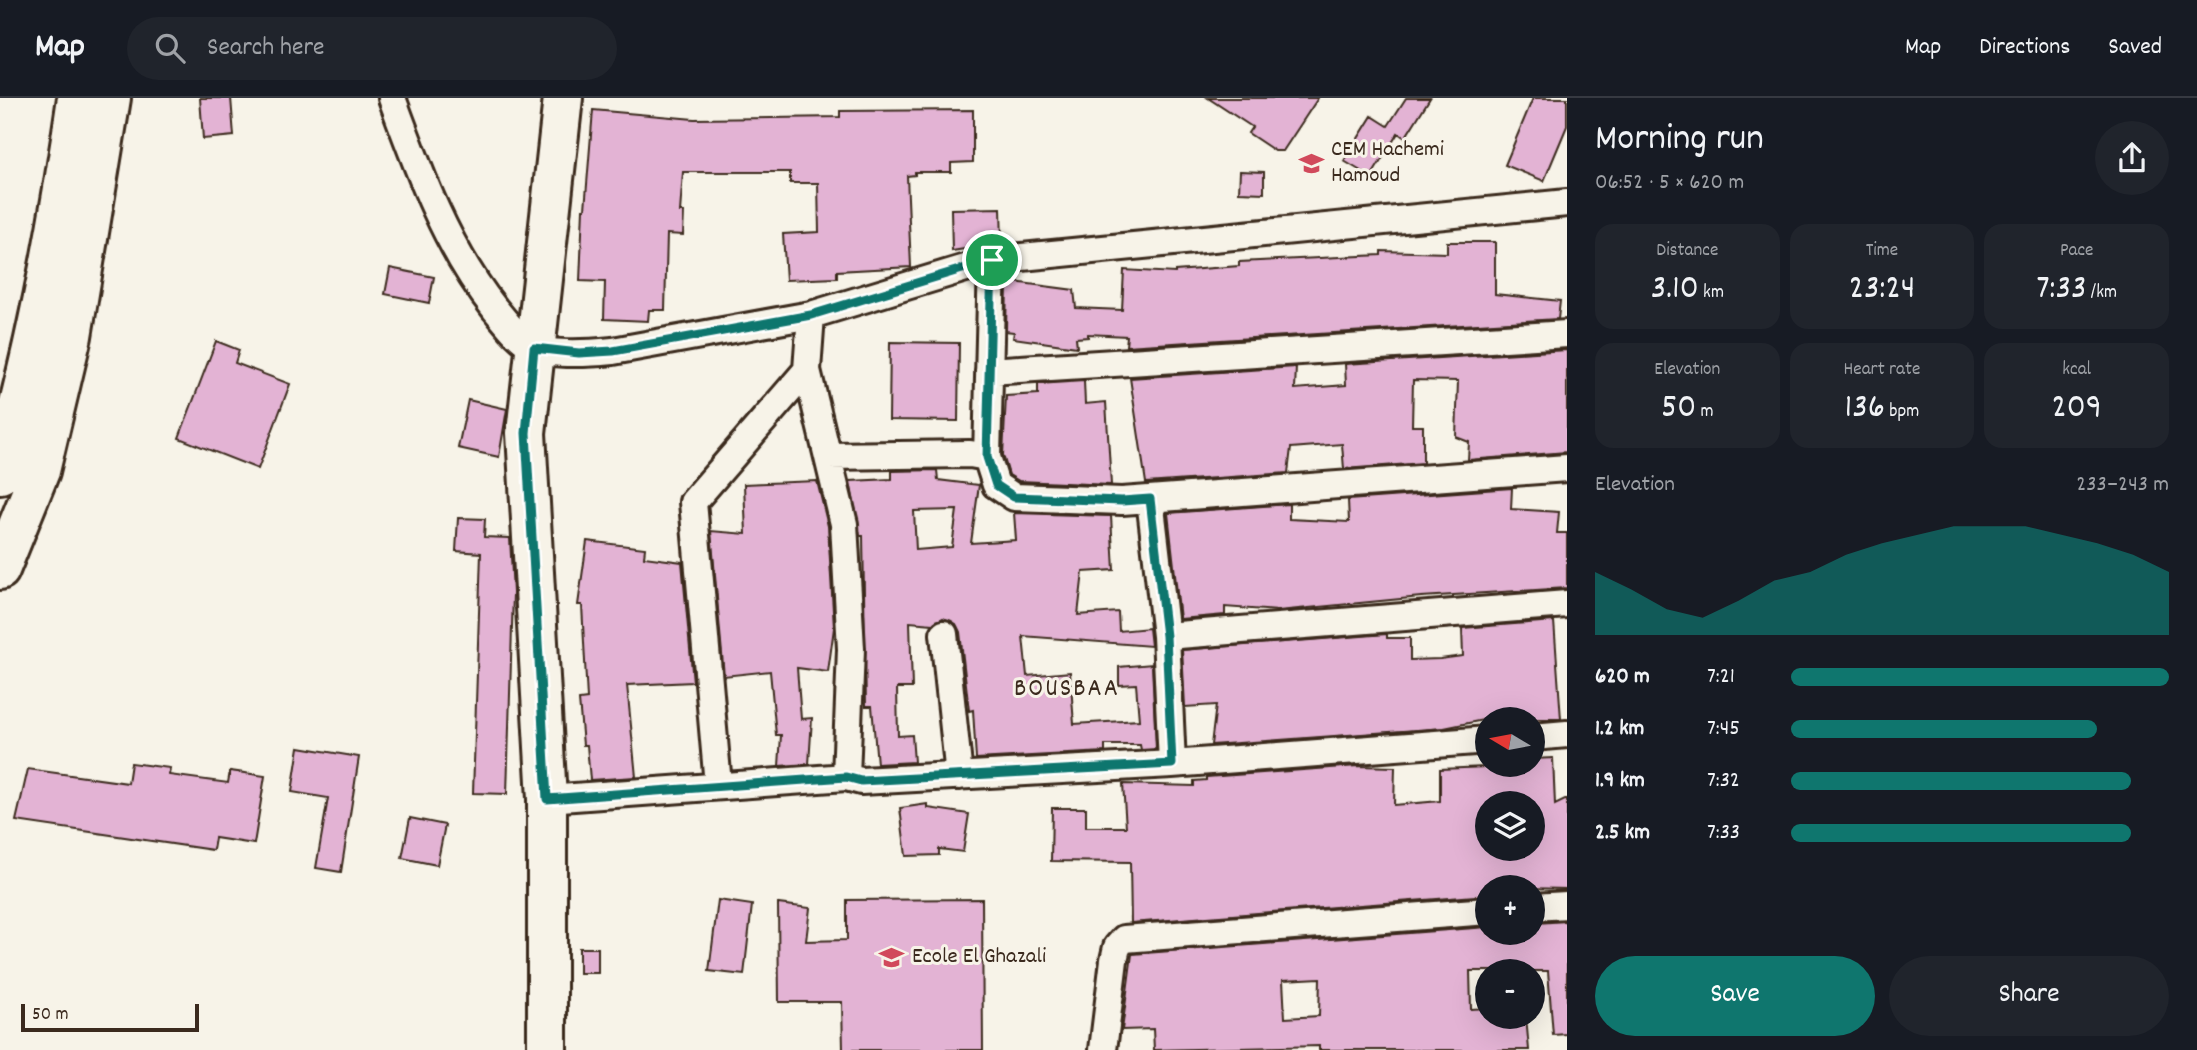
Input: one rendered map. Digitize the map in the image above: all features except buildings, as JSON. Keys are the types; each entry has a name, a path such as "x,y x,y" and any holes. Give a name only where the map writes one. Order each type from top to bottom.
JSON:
{"main road":[{"path":"0,474 26,384 47,282 77,98"},
{"path":"0,570 40,471 72,335 93,222 111,98"},
{"path":"547,1050 547,799 526,433 563,98"}],"street":[{"path":"392,98 420,172 455,250 509,326 534,348 579,353 613,351 811,315 992,260 1567,204"},
{"path":"992,260 987,457 996,485 1014,497 1122,501 1567,468"},
{"path":"811,315 807,370 844,524 851,649 846,777"},
{"path":"989,371 1567,334"},
{"path":"718,785 693,502 807,370"},
{"path":"828,456 970,454 987,457"},
{"path":"1150,499 1166,636 1172,764"},
{"path":"1166,636 1567,604"},
{"path":"944,634 959,776"},
{"path":"1545,736 1567,734"},
{"path":"547,799 846,777 861,781 1172,764 1475,741"},
{"path":"1545,906 1567,905"},
{"path":"1103,1050 1114,960 1117,947 1124,939 1475,912"}],"place":[{"name":"CEM Hachemi Hamoud","path":"1311,163"},
{"name":"Ecole El Ghazali","path":"892,957"}],"district":[{"name":"BOUSBAA","path":"1067,689"}],"route":[{"path":"992,260 987,457 996,485 1014,497 1122,501 1150,499 1166,636 1172,764 861,781 846,777 547,799 526,433 534,348 579,353 613,351 681,340 811,315 992,260"}]}
